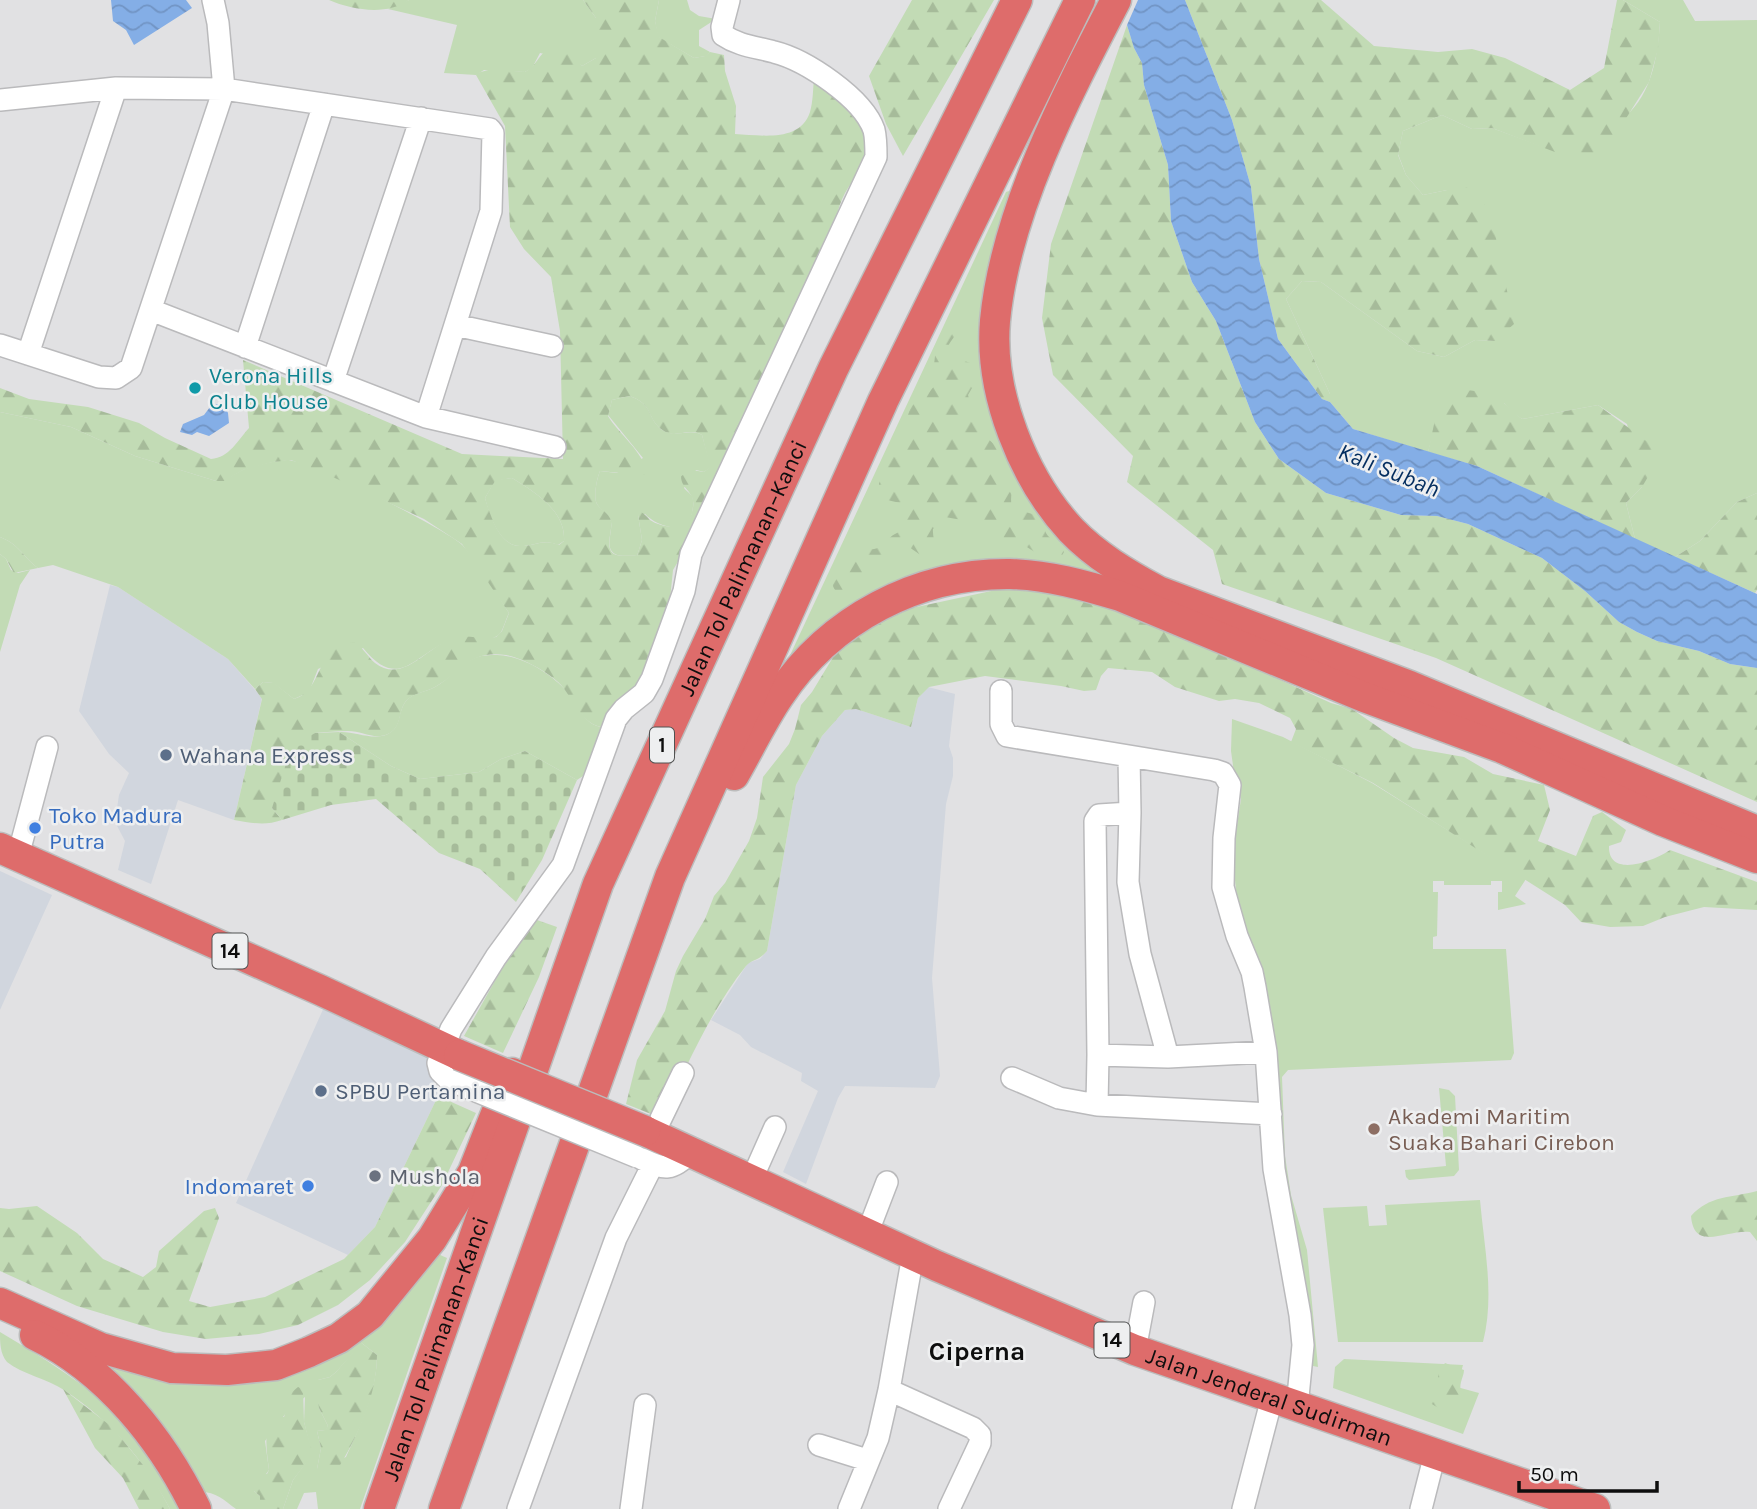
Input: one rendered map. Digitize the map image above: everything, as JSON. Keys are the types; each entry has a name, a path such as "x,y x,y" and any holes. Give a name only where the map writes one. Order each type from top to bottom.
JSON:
{"highway":[{"path":"444,1509 670,877 883,401 1080,0"},
{"path":"1116,0 1049,139 1022,207 1004,266 995,323 999,378 1010,426 1020,453 1053,508 1072,531 1122,571 1183,602 1409,686 1757,831"},
{"name":"Jalan Tol Palimanan–Kanci","path":"379,1509 598,884 833,369 1015,4"},
{"path":"661,907 779,696 813,654 853,621 906,592 940,582 981,575 1042,577 1081,584 1119,596 1364,696 1512,752 1663,821 1757,858"},
{"name":"14","path":"9,852 450,1060 647,1147"},
{"path":"0,1303 101,1348 172,1368 227,1370 276,1364 339,1338 370,1315 394,1288 432,1239 473,1172 545,993 598,884"},
{"name":"Jalan Jenderal Sudirman","path":"647,1147 692,1153 913,1255 1135,1350 1435,1454 1574,1506"},
{"path":"0,1317 42,1338 96,1375 141,1421 178,1472 196,1509"}],"street":[{"path":"0,345 99,377 116,378 131,368 224,89 218,23 213,0"},
{"path":"450,1060 451,1029 496,957 563,865 612,726 624,709 645,693 652,679 684,592 691,554 876,157 874,131 864,112 835,83 777,52 734,43 723,35 722,27 729,0"},
{"path":"28,354 116,88"},
{"path":"1,102 116,88 224,89 490,129 493,133 491,211 426,417"},
{"path":"246,347 324,104"},
{"path":"333,381 421,118"},
{"path":"151,310 426,417 555,447"},
{"path":"455,325 552,346"},
{"path":"1001,691 1001,724 1007,736 1214,770 1223,773 1229,781 1223,887 1237,936 1252,972 1266,1052 1274,1169 1300,1315 1302,1357 1243,1509"},
{"path":"9,852 47,747"},
{"path":"1129,756 1128,882 1133,919 1168,1057"},
{"path":"1097,1105 1095,821 1099,815 1130,813"},
{"path":"1098,1055 1168,1057 1266,1052"},
{"path":"518,1509 647,1147 683,1073"},
{"path":"1012,1078 1059,1098 1097,1105 1271,1114"},
{"path":"751,1181 775,1127"},
{"path":"866,1234 887,1182"},
{"path":"849,1509 878,1438 913,1255"},
{"path":"1135,1350 1144,1302"},
{"path":"889,1390 973,1428 980,1434 979,1443 949,1509"},
{"path":"631,1509 645,1405"},
{"path":"819,1445 867,1460"},
{"path":"1421,1509 1435,1454"}],"shaded area":[{"path":"110,585 118,587 228,659 262,698 234,820 178,800 151,884 118,870 125,841 115,822 119,795 129,773 109,754 79,711"},
{"path":"928,687 955,694 949,746 953,758 953,776 946,804 932,978 940,1076 935,1088 845,1086 806,1184 783,1172 818,1091 801,1081 802,1073 751,1047 740,1035 711,1020 748,963 760,959 767,951 796,785 822,736 845,710 856,709 911,727 918,698"},
{"path":"0,871 52,895 0,1010"},
{"path":"325,1005 425,1051 438,1096 375,1227 348,1255 236,1203"}],"green space":[{"path":"329,0 409,0 390,8 369,10"},
{"path":"409,0 583,0 596,18 596,58 582,66 575,61 540,53 532,68 525,72 484,70 476,75 444,73 457,25 388,9"},
{"path":"583,0 659,0 655,21 659,37 694,58 710,52 724,55 725,71 736,106 735,134 767,136 798,129 810,112 814,78 835,94 855,115 867,139 868,152 864,165 842,199 833,234 689,543 673,570 664,627 636,689 610,708 602,727 588,721 558,682 541,669 506,655 483,656 467,663 435,687 409,698 390,733 374,736 353,731 315,733 272,808 282,820 253,823 234,820 262,699 255,689 263,682 274,683 294,699 304,694 311,686 333,649 343,644 356,643 375,663 385,669 396,669 406,667 453,638 496,637 502,631 509,613 462,544 424,519 324,473 291,460 243,470 224,481 216,481 135,456 71,427 0,412 0,388 29,399 88,407 139,423 211,459 228,452 249,428 243,360 462,454 563,459 560,331 551,277 524,249 510,227 505,126 476,75 492,69 525,72 544,52 555,48 563,48 582,66 596,58 596,18","holes":["629,396 643,403 654,422 664,431 702,435 710,467 704,472 692,470 681,476 693,503 690,518 683,525 660,525 641,512 638,515 642,540 637,556 616,555 611,551 611,521 597,504 595,497 600,471 646,474 642,459 608,416 612,400","512,478 539,496 560,520 564,541 559,545 544,542 513,545 501,535 485,498 495,481"]},
{"path":"659,0 687,0 690,10 699,16 716,19 699,30 699,46 710,52 706,56 694,58 658,37 655,21"},
{"path":"912,0 994,0 903,156 886,124 869,76"},
{"path":"1185,0 1321,0 1374,46 1438,52 1472,49 1505,58 1570,90 1604,68 1617,0 1623,0 1660,22 1658,49 1649,82 1613,139 1596,153 1568,157 1492,128 1472,129 1442,115 1403,131 1398,155 1406,175 1423,195 1447,190 1458,184 1478,192 1492,219 1514,324 1495,341 1475,340 1444,357 1417,351 1321,282 1302,281 1286,299 1330,394 1330,402 1322,399 1278,339 1259,259 1251,187 1232,120"},
{"path":"1623,0 1683,0 1695,21 1757,20 1757,493 1737,502 1700,541 1675,557 1635,539 1626,503 1642,487 1627,424 1598,405 1522,419 1504,403 1431,441 1428,452 1353,429 1330,402 1330,394 1286,299 1302,281 1321,282 1417,351 1444,357 1475,340 1495,341 1447,190 1423,195 1406,175 1398,154 1403,131 1442,115 1472,129 1492,128 1568,156 1631,111 1645,92 1649,81 1656,57 1660,22"},
{"path":"1127,25 1142,63 1144,85 1168,165 1171,221 1192,282 1216,321 1255,422 1279,459 1326,493 1401,515 1437,516 1468,524 1542,558 1585,591 1619,622 1637,632 1657,641 1699,651 1730,664 1757,668 1757,802 1436,658 1222,584 1213,550 1127,482 1133,456 1053,375 1042,318 1051,244"},
{"path":"1009,191 998,414 1123,581 969,562 924,572 878,591 785,666 1006,192"},
{"path":"957,312 965,314 965,320 947,351 953,357 976,365 976,381 968,395 970,403 986,420 985,436 997,447 999,463 1013,484 1013,508 1038,517 1048,536 1064,552 1060,559 1049,561 1022,544 997,541 962,520 945,517 933,529 935,547 930,558 909,547 901,548 891,561 875,565 858,588 839,594 832,582 837,569 843,563 862,551 878,548 893,535 910,527 900,503 883,499 879,483 901,438 914,398 929,392 940,380 934,365 935,356 952,327"},
{"path":"1459,390 1477,391 1493,396 1522,419 1598,405 1653,446 1656,463 1642,487 1626,503 1635,539 1477,466 1428,452 1438,406"},
{"path":"629,396 643,403 658,427 664,431 702,435 711,467 704,472 696,470 684,488 692,496 693,502 692,515 687,524 671,527 653,521 645,514 638,515 642,540 637,556 615,554 612,551 609,544 611,522 595,497 600,471 617,473 643,458 608,415 612,400"},
{"path":"0,412 71,427 135,456 216,481 245,469 287,460 321,471 402,509 460,543 479,566 509,613 503,628 491,639 450,640 416,661 397,669 376,661 363,648 318,669 309,692 294,699 273,683 263,682 255,689 228,659 118,587 53,565 38,568 12,543 0,537"},
{"path":"512,478 539,496 554,512 560,520 564,541 558,545 544,542 520,546 506,541 501,535 492,520 485,498 495,480"},
{"path":"1757,493 1755,593 1675,557 1700,541 1737,502"},
{"path":"0,537 12,543 38,568 14,573 0,554"},
{"path":"0,554 6,559 11,570 18,573 30,570 20,585 0,652"},
{"path":"1019,585 1078,593 1331,703 1352,709 1413,748 1464,757 1493,774 1544,785 1550,810 1538,841 1576,856 1593,816 1602,812 1626,830 1621,842 1609,846 1611,856 1616,862 1624,865 1643,862 1670,850 1757,882 1757,910 1704,907 1643,926 1610,927 1581,922 1565,905 1373,783 1291,742 1296,729 1290,718 1259,703 1235,699 1219,701 1175,687 1152,672 1108,668 1101,676 1096,690 1084,691 985,676 929,687 918,698 911,727 856,709 845,710 822,736 796,785 767,951 746,966 733,983 700,1040 661,1118 626,1104 637,1060 665,1011 683,956 705,919 714,896 725,883 749,841 757,818 763,777 789,744 801,705 838,649 857,633 912,608"},
{"path":"497,655 527,662 554,679 568,693 586,719 602,727 583,776 577,780 525,751 501,759 479,772 420,779 391,766 339,732 370,736 388,734 395,728 409,698 440,684 469,661 480,656"},
{"path":"1232,719 1283,737 1372,783 1526,879 1515,896 1526,904 1498,910 1498,892 1502,892 1502,881 1491,881 1491,885 1444,885 1444,881 1433,881 1433,892 1438,892 1437,936 1433,937 1433,949 1506,949 1514,1053 1511,1060 1288,1070 1282,1077 1285,1156 1291,1195 1307,1250 1318,1367 1308,1365 1238,909 1235,838 1241,799 1231,751"},
{"path":"339,732 391,766 420,779 479,772 501,759 525,751 577,780 542,860 516,902 480,869 439,853 376,799 331,805 282,820 272,808 291,748 315,733"},
{"path":"537,920 557,927 539,977 503,1053 464,1036 501,970"},
{"path":"1439,1088 1449,1090 1455,1096 1459,1170 1454,1176 1409,1180 1405,1170 1446,1166"},
{"path":"438,1096 476,1113 442,1185 405,1242 370,1280 338,1305 298,1325 259,1334 206,1339 163,1332 77,1306 0,1271 0,1208 37,1206 77,1233 103,1259 143,1277 156,1267 159,1251 204,1211 215,1208 219,1218 189,1301 210,1307 265,1297 344,1259 375,1227"},
{"path":"1757,1191 1757,1241 1750,1232 1705,1237 1698,1234 1693,1227 1691,1216 1706,1204 1721,1198"},
{"path":"1480,1200 1488,1289 1483,1342 1338,1342 1323,1208 1367,1206 1369,1226 1387,1225 1385,1205"},
{"path":"438,1254 447,1258 360,1509 318,1509 316,1492 304,1493 297,1509 283,1509 293,1480 312,1454 304,1422 305,1397 286,1413 265,1441 269,1470 254,1491 260,1496 260,1509 236,1509 214,1494 198,1492 75,1346 128,1366 322,1362 356,1344 356,1350 336,1372 330,1377 318,1380 319,1408 328,1426 326,1430 317,1431 321,1448 317,1469 346,1457 367,1408 377,1355 359,1341 392,1311"},
{"path":"0,1332 75,1380 110,1408 141,1441 185,1509 170,1509 137,1458 97,1415 58,1386 7,1362 0,1344"},
{"path":"359,1341 377,1355 373,1387 356,1435 341,1464 329,1479 321,1477 317,1469 321,1448 317,1431 325,1430 328,1426 319,1408 315,1383 336,1372 355,1350"},
{"path":"1344,1359 1463,1365 1457,1387 1479,1393 1463,1434 1333,1388 1335,1367"},
{"path":"1445,1363 1464,1370 1460,1387 1461,1402 1453,1411 1440,1409 1422,1398 1438,1390 1438,1373"},
{"path":"298,1387 303,1389 304,1422 313,1454 293,1480 283,1509 260,1509 260,1496 251,1483 255,1475 267,1474 269,1470 267,1430 272,1417 284,1417 292,1392"},
{"path":"63,1389 112,1427 152,1476 170,1509 139,1509 123,1478 95,1448"}],"water":[{"path":"111,0 186,0 192,8 134,45 126,30 113,21"},
{"name":"Kali Subah","path":"1138,0 1185,0 1232,120 1251,187 1259,259 1278,339 1322,399 1330,402 1353,429 1477,466 1757,594 1757,668 1730,664 1699,651 1657,641 1637,632 1619,622 1585,591 1542,558 1468,524 1437,516 1401,515 1326,493 1279,459 1255,422 1216,321 1192,282 1171,221 1168,165 1144,85 1142,63 1127,25"},
{"path":"223,402 229,423 209,436 197,432 192,435 180,432 183,424 204,415 210,407"}],"place":[{"name":"Verona Hills Club House","path":"195,388"},
{"name":"Wahana Express","path":"166,755"},
{"name":"Toko Madura Putra","path":"35,828"},
{"name":"SPBU Pertamina","path":"321,1091"},
{"name":"Akademi Maritim Suaka Bahari Cirebon","path":"1374,1129"},
{"name":"Mushola","path":"375,1176"},
{"name":"Indomaret","path":"308,1186"}],"district":[{"name":"Ciperna","path":"977,1351"}]}
